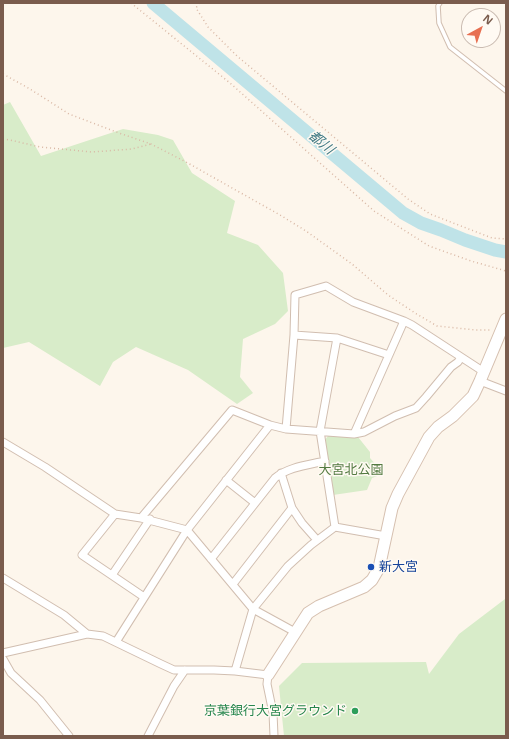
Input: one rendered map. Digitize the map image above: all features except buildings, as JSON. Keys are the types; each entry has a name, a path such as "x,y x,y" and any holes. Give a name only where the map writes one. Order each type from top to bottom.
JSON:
{"street":[{"path":"286,429 294,335 295,295 326,286 353,302 404,321 461,357 482,376 506,391"},
{"path":"274,736 273,713 267,684 268,675 308,613 319,606 364,587 372,580 379,568 392,508 395,501 429,437 473,396 502,334 506,319"},
{"path":"354,434 404,321"},
{"path":"294,335 337,338 389,355"},
{"path":"335,527 320,431 337,338"},
{"path":"142,518 232,410 270,425 286,429 354,434 364,432 395,416 416,408 461,357"},
{"path":"116,642 187,530 270,425"},
{"path":"3,442 115,514 150,519 187,530 253,609 295,632"},
{"path":"211,559 275,478 287,470 325,461"},
{"path":"281,473 292,508 302,523 317,540"},
{"path":"226,480 255,503"},
{"path":"232,584 292,508"},
{"path":"115,514 82,555 144,597"},
{"path":"112,575 150,519"},
{"path":"235,671 253,609 288,566 317,540 335,527 386,536"},
{"path":"3,578 64,615 87,634"},
{"path":"3,653 87,634 103,636 174,670 235,671 268,675"},
{"path":"3,659 11,673 40,700 69,736"},
{"path":"148,736 174,686 185,670"}],"lane":[{"path":"440,3 438,6 439,23 450,47 506,91"}],"path":[{"path":"131,3 230,83 374,211 430,246 471,262 506,271"},
{"path":"199,3 196,8 208,27 237,56 408,199 430,214 492,238 506,239"},
{"path":"3,74 30,88 69,114 151,144 186,162 306,231 352,264 388,295 437,326 502,334"},
{"path":"3,140 92,152 132,149 151,144"}],"green space":[{"path":"10,102 41,156 123,129 158,135 173,140 192,173 235,201 227,233 258,245 283,273 288,311 275,324 243,339 240,377 253,393 237,404 188,370 136,347 113,362 100,386 29,342 3,348 3,105"},
{"name":"大宮北公園","path":"328,436 358,437 370,452 370,458 377,466 380,475 372,478 367,490 333,495 324,441"},
{"path":"505,599 506,736 284,736 279,686 302,663 426,662 429,674 459,634"}],"waterway":[{"name":"都川","path":"153,3 403,213 421,223 465,240 506,252"}],"place":[{"name":"新大宮","path":"371,567"},
{"name":"京葉銀行大宮グラウンド","path":"355,711"}]}
